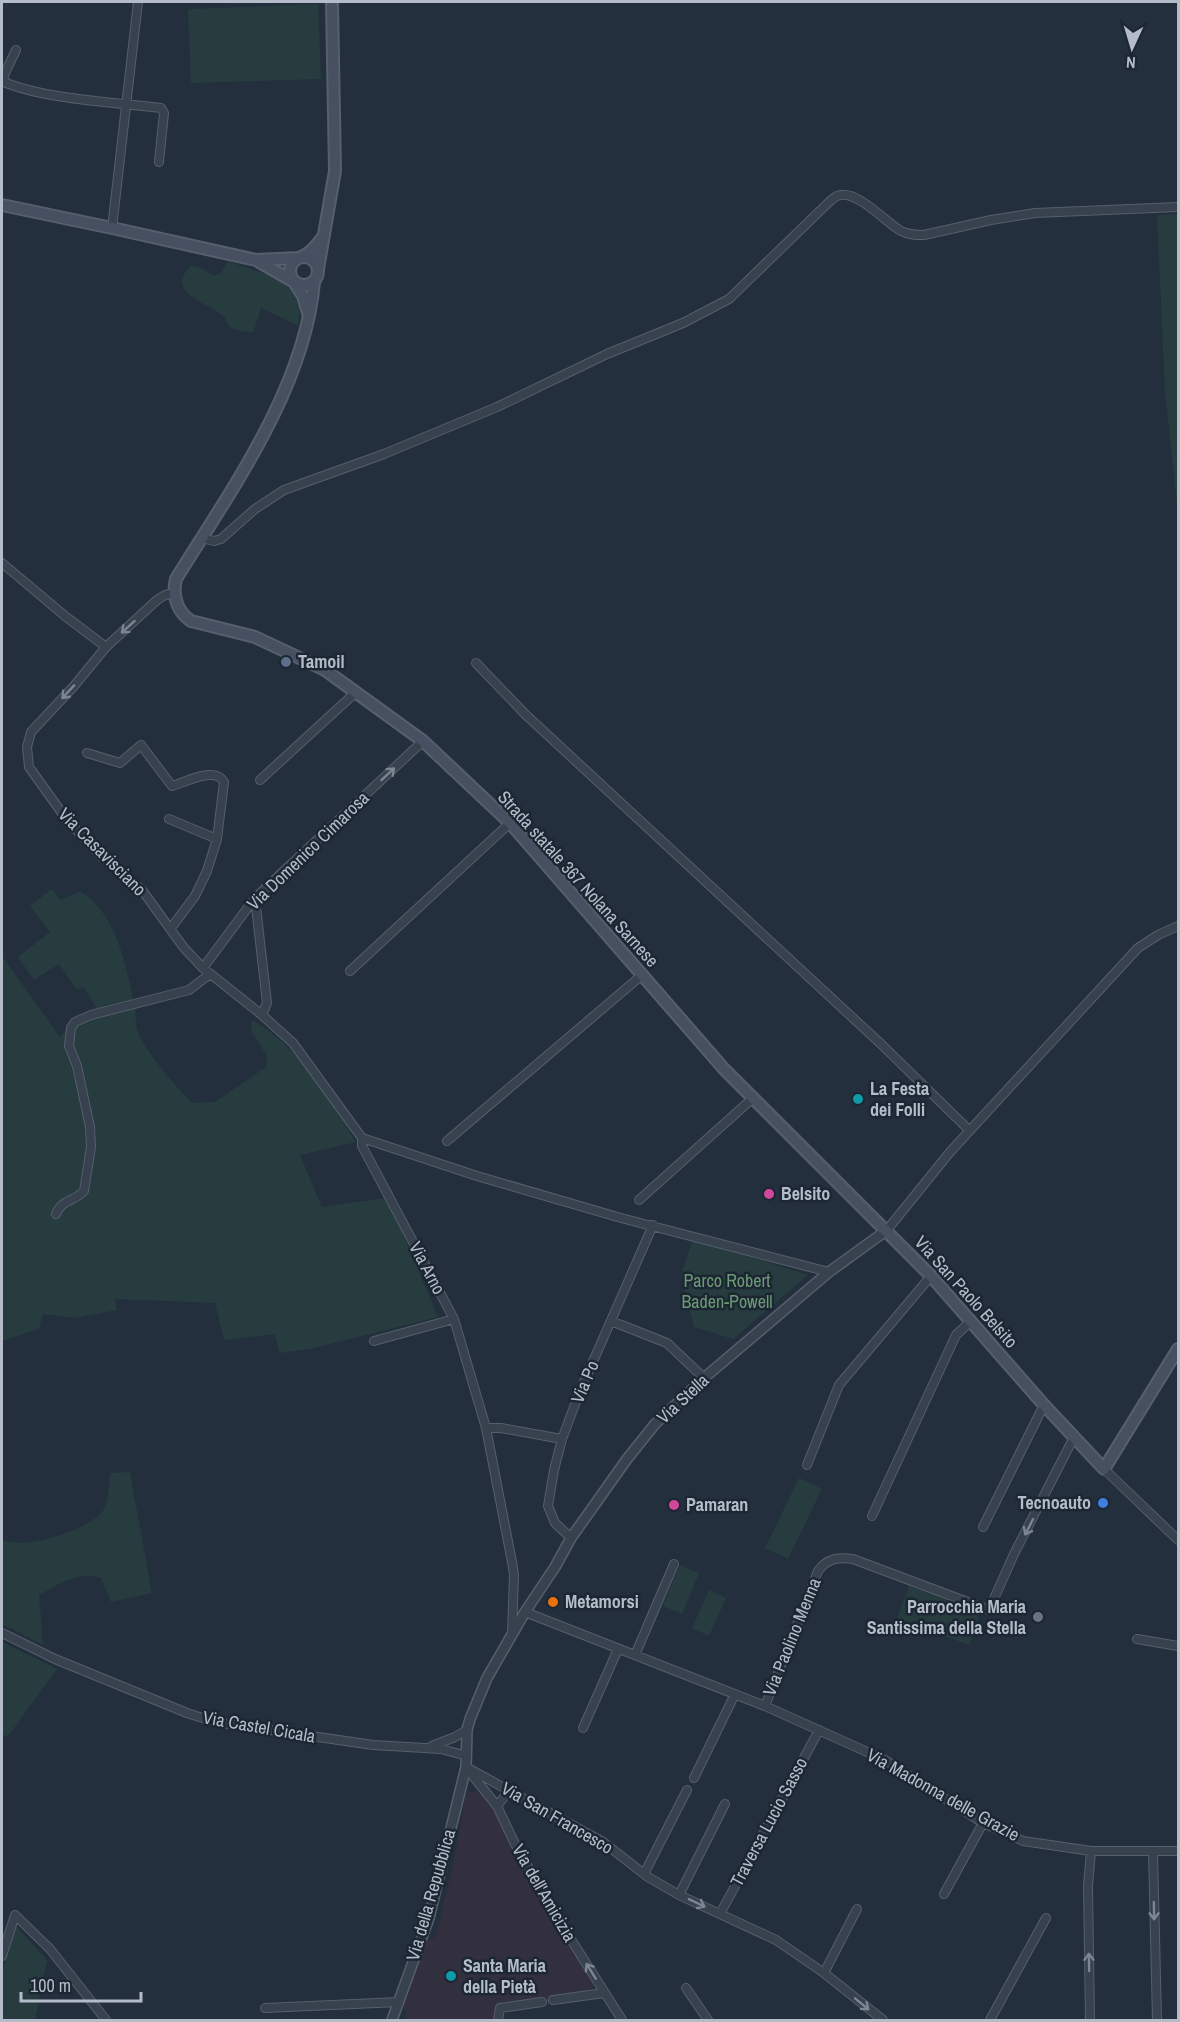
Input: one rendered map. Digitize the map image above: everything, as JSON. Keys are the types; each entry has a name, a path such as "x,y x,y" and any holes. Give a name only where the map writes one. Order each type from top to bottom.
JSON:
{"main road":[{"path":"175,593 176,579 278,408 292,375 312,308 314,282 318,276 335,171 332,2"},
{"path":"2,205 256,260 311,259 318,269"},
{"path":"309,317 303,296 290,274 291,266 299,258 310,253 325,235"},
{"path":"256,260 294,282 306,286 314,282"},
{"name":"Strada statale 367 Nolana Sarnese","path":"175,593 180,611 191,621 255,637 325,670 423,741 510,823 724,1069"},
{"name":"Via San Paolo Belsito","path":"724,1069 932,1276 1044,1405 1104,1468"},
{"path":"1104,1468 1179,1349"}],"street":[{"path":"112,228 138,2"},
{"path":"16,50 3,77 6,83 20,88 84,100 163,110 159,162"},
{"path":"201,538 207,541 221,539 250,513 284,490 393,451 497,407 729,299 837,196 845,195 864,202 879,216 900,230 913,235 924,235 1035,213 1179,207"},
{"path":"2,563 106,647"},
{"name":"Via Casavisciano","path":"175,593 157,600 106,647 74,686 31,732 27,747 29,768 67,820 102,857 142,890 184,948 203,968"},
{"path":"476,663 526,715 881,1044 969,1130"},
{"path":"260,780 355,693"},
{"name":"Via Domenico Cimarosa","path":"203,968 255,898 423,741"},
{"path":"87,753 120,763 141,745 172,786 206,775 222,778 225,788 217,839 207,871 195,896 171,928"},
{"path":"169,819 217,839"},
{"path":"350,971 510,823"},
{"path":"255,898 267,1003 262,1015"},
{"path":"887,1230 969,1130 1138,948 1158,935 1179,926"},
{"name":"Via Arno","path":"203,968 262,1015 293,1044 362,1138 362,1146 454,1319 486,1428 514,1575 512,1634"},
{"path":"56,1214 62,1204 84,1191 91,1148 86,1108 77,1066 69,1046 71,1028 75,1022 91,1015 189,990 210,974"},
{"path":"447,1140 642,975"},
{"path":"639,1200 753,1098"},
{"path":"362,1138 477,1176 621,1218 829,1272"},
{"name":"Via Po","path":"571,1538 555,1522 548,1506 562,1439 580,1391 653,1225"},
{"name":"Via Stella","path":"512,1634 571,1538 655,1424 704,1378 829,1272 887,1230"},
{"path":"807,1465 839,1385 932,1276"},
{"path":"374,1341 454,1319"},
{"path":"611,1321 667,1343 704,1378"},
{"path":"872,1516 956,1335 971,1321"},
{"path":"983,1527 1044,1405"},
{"path":"486,1428 501,1428 562,1439"},
{"name":"Via Paolino Menna","path":"765,1706 818,1571 833,1559 842,1557 853,1559 989,1610 1014,1554 1074,1437"},
{"name":"Via San Paolo Belsito","path":"1104,1468 1179,1540"},
{"path":"635,1655 674,1564"},
{"name":"Via Madonna delle Grazie","path":"525,1611 765,1706 885,1760 983,1822 1023,1841 1091,1851 1179,1851"},
{"name":"Via Castel Cicala","path":"2,1633 55,1659 187,1713 215,1722 361,1743 441,1749 467,1756"},
{"path":"466,1767 467,1730 480,1694 512,1634"},
{"path":"1137,1639 1179,1646"},
{"path":"583,1728 618,1649"},
{"path":"694,1778 735,1694"},
{"path":"425,1748 441,1744 467,1730"},
{"name":"Traversa Lucio Sasso","path":"720,1914 819,1730"},
{"name":"Via San Francesco","path":"466,1767 603,1842 644,1874 679,1895 776,1940 824,1973 883,2020"},
{"name":"Via dell'Amicizia","path":"466,1767 497,1806 520,1853 558,1919 622,2020"},
{"name":"Via della Repubblica","path":"392,2020 429,1918 466,1767"},
{"path":"644,1874 687,1790"},
{"path":"497,1806 512,1791"},
{"path":"679,1895 725,1804"},
{"path":"944,1894 983,1822"},
{"path":"1090,2020 1088,1886 1091,1851"},
{"path":"1153,1852 1157,2020"},
{"path":"824,1973 857,1909"},
{"path":"2,1956 15,1915 50,1949 106,2020"},
{"path":"990,2020 1046,1918"},
{"path":"686,1988 708,2020"},
{"path":"553,2000 604,1993"},
{"path":"265,2008 399,2002"},
{"path":"498,2020 500,2008 542,2002"}],"shaded area":[{"path":"468,1792 481,1794 496,1812 550,1914 594,1982 593,1988 582,1992 556,1995 557,2004 505,2011 503,2020 404,2020 407,2012 404,2004 426,1942 435,1937 438,1928 455,1856 465,1797"}],"green space":[{"path":"318,4 321,79 191,83 188,9"},
{"path":"1178,214 1177,504 1165,392 1157,215"},
{"path":"228,261 279,279 285,284 294,294 298,305 298,326 261,308 253,333 236,330 230,327 222,315 185,290 182,283 184,275 191,266 215,275 223,270"},
{"path":"52,889 61,900 80,891 103,913 112,927 124,959 139,1035 163,1071 193,1103 215,1102 266,1067 267,1056 251,1031 252,1020 269,1031 298,1058 324,1090 356,1142 300,1155 322,1207 384,1198 399,1224 438,1317 310,1349 279,1353 275,1334 224,1340 215,1303 115,1299 117,1310 75,1318 43,1314 39,1329 2,1341 2,956 60,1037 76,1019 96,1008 84,987 77,990 59,964 34,980 18,957 50,932 30,906"},
{"name":"Parco Robert Baden-Powell","path":"693,1239 808,1275 733,1339 694,1327 681,1275"},
{"path":"130,1472 152,1593 111,1602 101,1578 77,1577 39,1595 43,1645 2,1624 2,1540 29,1542 78,1528 98,1516 104,1509 110,1473"},
{"path":"799,1478 822,1489 788,1559 765,1548"},
{"path":"680,1565 699,1573 682,1614 663,1606"},
{"path":"909,1586 980,1613 969,1645 897,1618"},
{"path":"709,1590 726,1598 709,1636 692,1628"},
{"path":"2,1642 57,1669 9,1735 2,1736"},
{"path":"16,1926 47,1960 35,2020 2,2020 2,1972"}],"place":[{"name":"Tamoil","path":"286,662"},
{"name":"La Festa dei Folli","path":"858,1099"},
{"name":"Belsito","path":"769,1194"},
{"name":"Tecnoauto","path":"1103,1503"},
{"name":"Pamaran","path":"674,1505"},
{"name":"Metamorsi","path":"553,1602"},
{"name":"Parrocchia Maria Santissima della Stella","path":"1038,1617"},
{"name":"Santa Maria della Pietà","path":"451,1976"}]}
